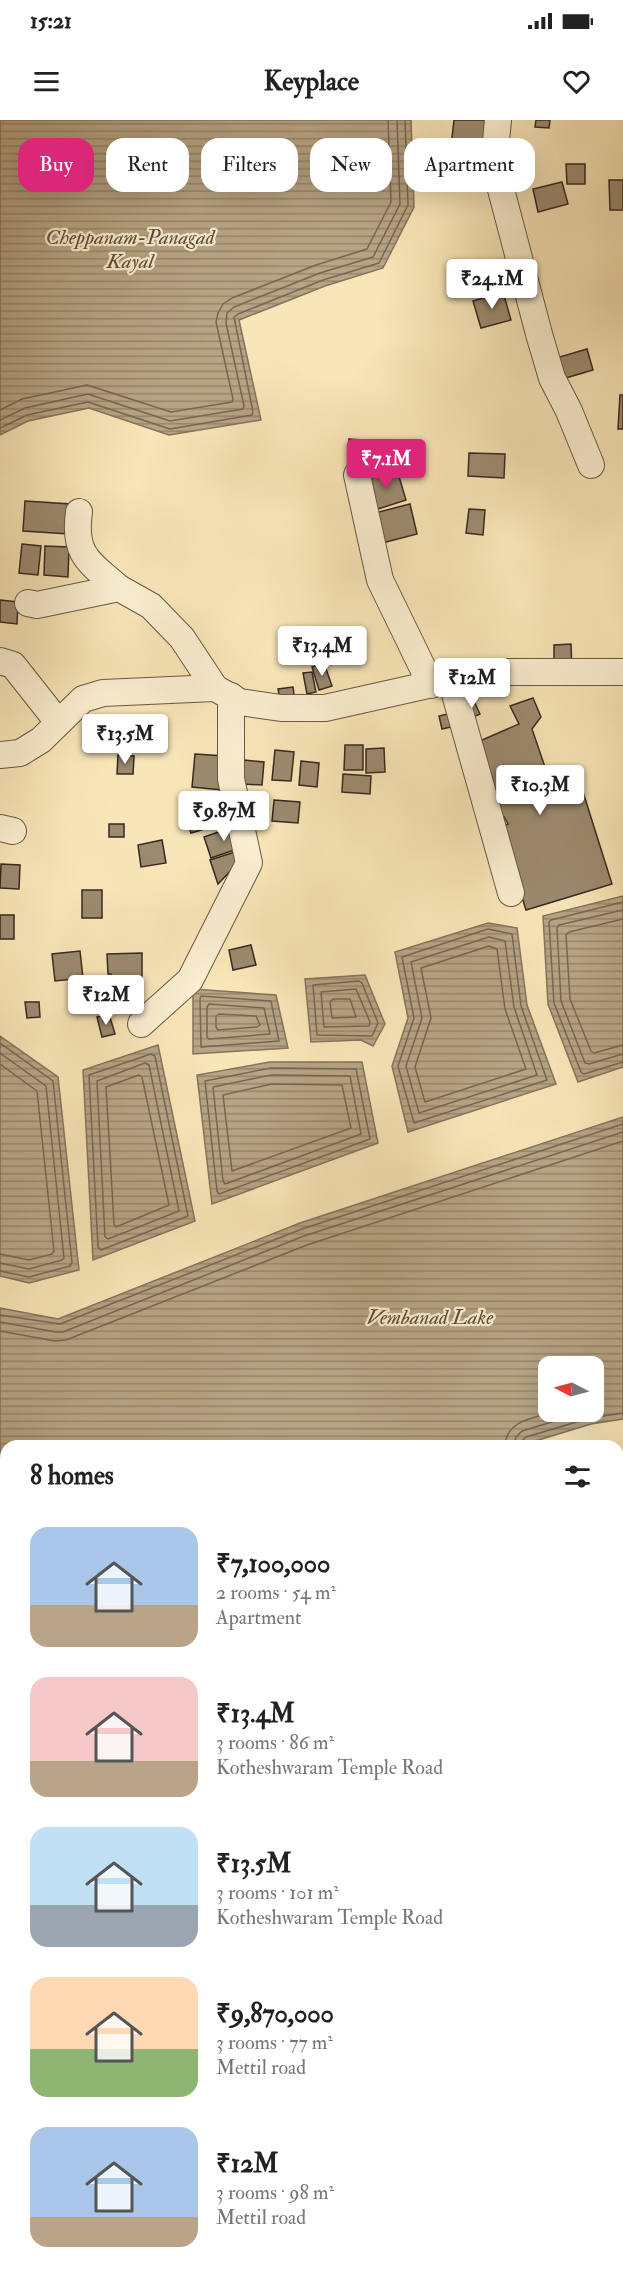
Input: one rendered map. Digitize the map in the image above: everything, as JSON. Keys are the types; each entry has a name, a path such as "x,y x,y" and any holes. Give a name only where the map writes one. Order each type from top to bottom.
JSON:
{"street":[{"path":"498,120 494,163 539,334 552,378 569,411 591,465"},
{"path":"357,475 381,580 441,683 511,893"},
{"path":"79,512 76,532 84,557 119,588 151,606 182,638 223,692 240,702 281,708 326,708 486,672 623,672"},
{"path":"28,603 37,604 119,588"},
{"path":"0,661 13,665 58,722"},
{"path":"0,755 20,753 41,740 83,699 103,693 223,692"},
{"path":"141,1024 190,980 249,863 231,779 223,692"}],"water":[{"name":"Cheppanam-Panagad Kayal","path":"0,120 411,120 412,138 404,138 404,192 413,192 414,207 383,268 325,286 239,320 261,420 169,435 89,408 28,421 0,435"},
{"path":"623,896 623,1067 578,1082 548,1004 543,916"},
{"path":"488,923 517,928 527,1005 556,1084 408,1132 392,1066 408,1018 395,952"},
{"path":"365,975 385,1024 373,1046 361,1040 311,1042 305,979"},
{"path":"193,989 276,995 288,1048 193,1054"},
{"path":"0,1036 58,1077 79,1270 29,1283 0,1276"},
{"path":"158,1045 195,1221 93,1260 83,1070"},
{"path":"270,1062 362,1062 378,1143 212,1204 197,1075"},
{"name":"Vembanad Lake","path":"623,1117 623,1419 604,1422 604,1356 538,1356 538,1422 604,1422 539,1440 0,1440 0,1308 58,1319 300,1223"}],"building":[{"path":"454,120 486,120 484,138 452,138"},
{"path":"536,120 550,120 549,128 535,127"},
{"path":"566,164 585,164 585,184 567,184"},
{"path":"609,180 623,180 623,210 610,210"},
{"path":"562,182 568,204 538,212 535,189"},
{"path":"503,292 511,320 481,328 473,301"},
{"path":"587,349 593,370 559,380 553,359"},
{"path":"620,395 623,395 623,429 618,429"},
{"path":"349,439 389,442 388,465 348,463"},
{"path":"469,453 505,454 504,478 468,476"},
{"path":"397,470 406,500 375,510 365,480"},
{"path":"25,501 71,504 69,534 23,531"},
{"path":"410,504 417,534 382,543 375,513"},
{"path":"469,509 485,510 483,535 466,533"},
{"path":"22,544 41,546 38,575 19,573"},
{"path":"45,546 69,547 68,577 44,575"},
{"path":"0,600 18,602 17,624 0,622"},
{"path":"571,644 572,671 554,671 554,645"},
{"path":"324,663 332,686 319,690 312,667"},
{"path":"312,672 316,692 307,694 303,673"},
{"path":"293,687 295,702 281,705 278,689"},
{"path":"533,698 541,717 532,729 547,773 559,771 562,778 577,773 612,884 526,910 500,827 508,824 504,817 496,821 473,744 519,724 510,706"},
{"path":"473,699 480,714 471,718 464,703"},
{"path":"448,714 451,727 442,729 439,716"},
{"path":"345,745 363,745 363,770 344,770"},
{"path":"384,748 385,772 366,773 366,749"},
{"path":"275,750 294,752 291,781 272,780"},
{"path":"195,754 225,756 222,790 192,787"},
{"path":"118,755 134,756 133,774 117,774"},
{"path":"244,760 264,762 262,785 242,784"},
{"path":"301,761 319,763 317,787 299,785"},
{"path":"343,774 371,776 370,794 342,792"},
{"path":"274,800 300,802 298,823 272,821"},
{"path":"216,802 222,824 191,833 184,811"},
{"path":"109,824 124,824 124,837 109,837"},
{"path":"236,826 243,847 211,858 204,837"},
{"path":"162,840 166,863 141,867 138,845"},
{"path":"235,852 238,863 218,884 210,860"},
{"path":"1,864 20,865 19,889 0,888"},
{"path":"82,890 102,890 102,918 82,918"},
{"path":"0,915 14,915 14,939 0,939"},
{"path":"251,945 256,965 233,970 229,950"},
{"path":"80,951 83,978 55,981 52,954"},
{"path":"142,953 142,978 128,978 128,985 111,985 107,954"},
{"path":"25,1002 39,1002 40,1017 27,1018"},
{"path":"109,1014 115,1034 102,1037 97,1017"}]}
